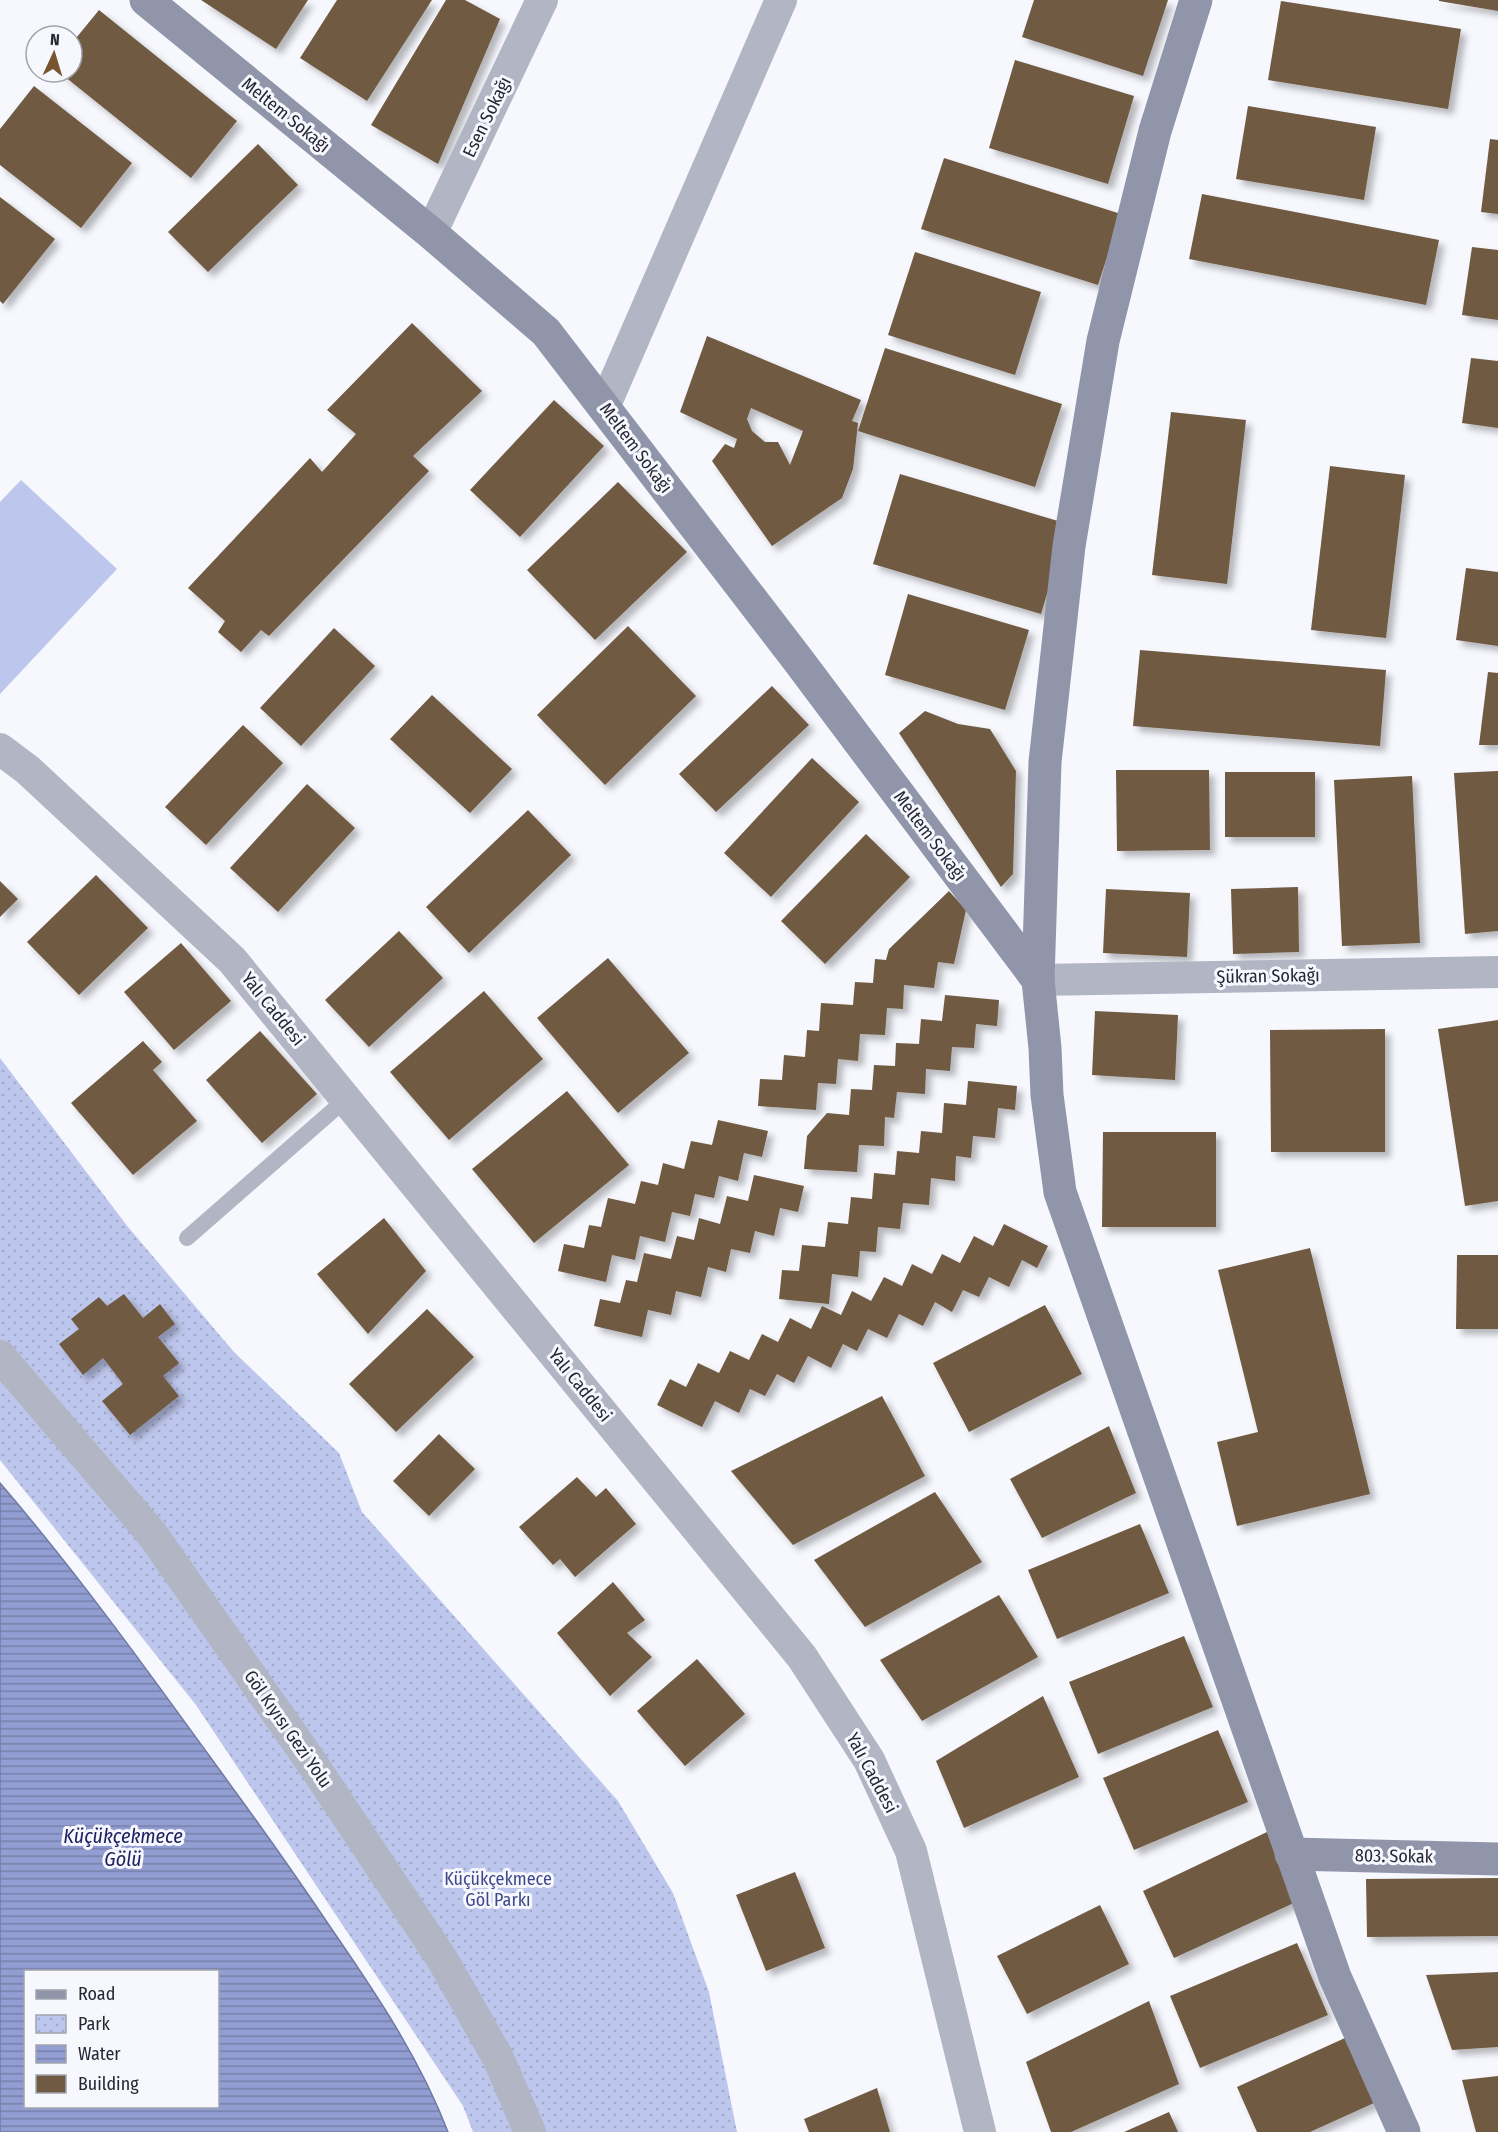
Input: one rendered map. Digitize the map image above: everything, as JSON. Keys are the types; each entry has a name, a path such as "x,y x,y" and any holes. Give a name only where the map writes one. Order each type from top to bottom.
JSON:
{"street":[{"name":"Meltem Sokağı","path":"146,0 431,233 546,332 798,660 1038,980"},
{"name":"Esen Sokağı","path":"431,233 542,0"},
{"path":"604,407 781,0"},
{"path":"1196,0 1155,130 1103,341 1069,546 1045,762 1038,980 1047,1095 1060,1192 1335,1977 1404,2132"},
{"name":"Yalı Caddesi","path":"0,749 28,770 232,960 802,1657 868,1760 911,1851 980,2132"},
{"name":"Şükran Sokağı","path":"1038,980 1498,972"},
{"name":"Göl Kıyısı Gezi Yolu","path":"0,1356 152,1534 315,1766 442,1959 498,2058 530,2132"},
{"name":"803. Sokak","path":"1291,1854 1498,1859"}],"lane":[{"path":"187,1238 346,1099"}],"green space":[{"path":"21,480 117,569 0,694 0,502"},
{"name":"Küçükçekmece Göl Parkı","path":"0,1058 128,1227 234,1352 339,1453 362,1512 618,1801 673,1893 709,1992 737,2132 473,2132 463,2106 196,1705 0,1460"}],"water":[{"name":"Küçükçekmece Gölü","path":"0,1483 122,1636 298,1879 366,1979 411,2053 448,2132 0,2132"}],"building":[{"path":"201,0 308,0 276,49"},
{"path":"337,0 432,0 367,101 300,58"},
{"path":"446,0 465,0 500,19 438,164 371,125"},
{"path":"1034,0 1168,0 1143,76 1022,37"},
{"path":"1498,0 1498,11 1439,1"},
{"path":"1281,1 1461,29 1448,109 1268,80"},
{"path":"99,10 237,121 191,178 74,84 84,84 84,28"},
{"path":"1015,60 1134,96 1108,184 989,148"},
{"path":"34,86 132,163 81,228 0,165 0,129"},
{"path":"1248,106 1376,127 1364,200 1236,179"},
{"path":"1490,139 1498,140 1498,214 1481,212"},
{"path":"258,144 298,185 208,272 168,232"},
{"path":"944,158 1121,214 1098,285 921,229"},
{"path":"1202,194 1439,240 1426,305 1189,259"},
{"path":"0,197 55,239 3,304 0,301"},
{"path":"1472,247 1498,250 1498,320 1462,315"},
{"path":"915,252 1041,292 1015,375 888,335"},
{"path":"412,323 482,391 413,456 429,471 269,636 261,630 241,652 218,632 225,621 188,588 310,458 322,472 356,434 327,410"},
{"path":"707,336 861,400 852,421 858,423 853,469 842,498 772,546 712,461 725,444 734,448 737,439 680,412","holes":["751,408 803,431 790,465 778,442 765,442 752,431 747,419"]},
{"path":"885,348 1062,404 1035,487 858,431"},
{"path":"1471,358 1498,361 1498,428 1462,423"},
{"path":"554,400 604,446 520,537 470,490"},
{"path":"1171,412 1246,420 1227,584 1152,575"},
{"path":"1330,466 1405,475 1386,638 1311,630"},
{"path":"900,474 1068,524 1041,614 873,564"},
{"path":"618,482 687,552 595,640 527,570"},
{"path":"1466,568 1498,572 1498,646 1456,640"},
{"path":"908,594 1029,630 1005,710 885,675"},
{"path":"628,626 696,696 605,785 537,715"},
{"path":"334,628 375,666 301,746 260,708"},
{"path":"1140,650 1386,670 1380,746 1133,726"},
{"path":"1488,672 1498,673 1498,745 1479,745"},
{"path":"772,686 809,725 716,812 679,774"},
{"path":"432,695 512,769 470,813 390,739"},
{"path":"925,711 958,724 990,729 1016,771 1013,874 1001,887 899,733"},
{"path":"243,725 283,763 206,845 165,807"},
{"path":"812,758 859,802 771,897 724,853"},
{"path":"1116,770 1209,770 1210,850 1117,851"},
{"path":"1498,771 1498,931 1465,934 1454,773"},
{"path":"1225,772 1315,772 1315,837 1225,837"},
{"path":"1412,776 1420,943 1342,946 1334,780"},
{"path":"307,784 355,828 278,912 230,868"},
{"path":"528,810 571,855 469,953 426,907"},
{"path":"866,834 910,877 825,964 781,921"},
{"path":"96,875 148,928 79,995 27,942"},
{"path":"0,881 18,899 0,917"},
{"path":"1298,887 1299,952 1233,954 1231,889"},
{"path":"1106,889 1190,893 1187,957 1103,953"},
{"path":"949,891 966,910 954,964 938,962 934,988 904,985 903,1009 887,1008 885,1035 860,1034 858,1061 838,1059 836,1084 818,1083 816,1110 758,1106 760,1079 782,1080 784,1055 805,1057 807,1030 819,1031 821,1003 853,1005 855,982 873,983 875,959 886,960 889,949"},
{"path":"399,931 443,978 369,1047 325,1000"},
{"path":"181,943 231,1001 174,1050 124,992"},
{"path":"608,958 689,1053 618,1113 537,1018"},
{"path":"484,991 543,1059 449,1140 390,1072"},
{"path":"945,995 999,1000 997,1026 976,1024 974,1048 952,1047 950,1071 926,1069 925,1094 897,1092 894,1118 885,1117 884,1146 859,1145 857,1172 804,1169 807,1136 827,1113 849,1115 851,1089 872,1090 874,1065 895,1066 896,1043 919,1044 921,1019 942,1021"},
{"path":"1095,1011 1178,1015 1175,1080 1092,1075"},
{"path":"1498,1020 1498,1201 1465,1206 1438,1029"},
{"path":"1385,1029 1385,1152 1271,1152 1270,1030"},
{"path":"260,1031 317,1094 262,1143 206,1080"},
{"path":"143,1041 162,1062 153,1070 197,1121 133,1175 71,1103"},
{"path":"968,1081 1017,1086 1015,1110 998,1108 995,1138 973,1136 971,1158 956,1156 955,1181 931,1178 929,1205 903,1203 900,1229 878,1227 876,1252 860,1251 858,1277 832,1274 829,1304 779,1299 782,1270 799,1271 802,1245 825,1247 828,1222 848,1224 851,1197 872,1199 874,1173 895,1175 897,1151 919,1153 921,1131 942,1133 944,1103 966,1105"},
{"path":"567,1091 629,1165 534,1243 472,1169"},
{"path":"718,1120 768,1131 762,1157 744,1153 738,1181 719,1176 714,1198 695,1194 690,1216 672,1212 665,1242 640,1236 635,1260 612,1255 606,1282 558,1271 564,1244 584,1248 589,1225 601,1227 608,1198 635,1204 641,1181 658,1185 663,1163 684,1169 691,1141 712,1145"},
{"path":"1103,1132 1216,1132 1216,1227 1102,1227"},
{"path":"754,1175 804,1186 798,1212 780,1208 774,1236 755,1231 750,1253 731,1249 726,1272 708,1267 701,1297 676,1291 671,1315 648,1310 642,1337 594,1326 600,1299 620,1303 626,1280 637,1282 644,1253 671,1259 677,1236 694,1240 699,1218 720,1224 727,1196 748,1201"},
{"path":"384,1218 426,1271 368,1334 317,1274"},
{"path":"1004,1224 1048,1246 1037,1268 1022,1260 1009,1287 989,1277 979,1297 963,1290 952,1312 935,1302 923,1326 899,1314 887,1338 868,1329 857,1351 843,1344 831,1368 808,1356 794,1383 777,1374 765,1396 750,1389 739,1413 715,1401 702,1427 657,1405 670,1379 686,1387 698,1363 719,1373 730,1351 749,1360 762,1334 778,1342 790,1318 811,1329 822,1306 841,1315 852,1291 871,1301 884,1277 902,1286 912,1264 932,1274 942,1254 960,1263 974,1236 993,1246"},
{"path":"1310,1248 1370,1494 1237,1526 1217,1442 1258,1432 1218,1270"},
{"path":"1457,1255 1498,1255 1498,1329 1456,1329"},
{"path":"124,1294 143,1318 160,1304 175,1324 158,1337 179,1363 163,1376 179,1396 130,1435 102,1401 123,1384 103,1358 83,1375 59,1344 79,1329 71,1319 99,1297 107,1306"},
{"path":"1045,1305 1082,1374 969,1432 933,1363"},
{"path":"427,1309 474,1357 396,1432 349,1384"},
{"path":"882,1396 925,1476 793,1545 731,1471"},
{"path":"1109,1426 1136,1493 1042,1538 1010,1479"},
{"path":"439,1434 475,1469 429,1516 393,1481"},
{"path":"577,1477 596,1497 606,1488 636,1524 575,1577 560,1559 553,1565 519,1527"},
{"path":"935,1492 982,1562 865,1627 814,1560"},
{"path":"1140,1524 1169,1593 1057,1639 1028,1570"},
{"path":"613,1582 645,1620 627,1633 652,1657 610,1696 557,1633"},
{"path":"999,1595 1038,1657 922,1721 880,1660"},
{"path":"1184,1636 1213,1707 1098,1754 1069,1682"},
{"path":"697,1659 745,1714 685,1766 637,1711"},
{"path":"1043,1696 1079,1777 964,1828 936,1761"},
{"path":"1218,1730 1248,1802 1134,1850 1103,1778"},
{"path":"1267,1832 1296,1902 1174,1958 1143,1891"},
{"path":"795,1872 825,1948 766,1971 736,1895"},
{"path":"1498,1878 1498,1936 1367,1937 1366,1879"},
{"path":"1100,1905 1129,1964 1027,2014 997,1956"},
{"path":"1297,1943 1328,2015 1200,2068 1170,1996"},
{"path":"1498,1972 1498,2047 1452,2050 1426,1975"},
{"path":"1149,2001 1179,2084 1071,2132 1051,2132 1026,2062"},
{"path":"1345,2038 1374,2103 1310,2132 1257,2132 1237,2087"},
{"path":"1498,2076 1498,2132 1476,2132 1462,2080"},
{"path":"877,2088 890,2132 809,2132 804,2119"},
{"path":"1169,2112 1178,2132 1124,2132"}]}
